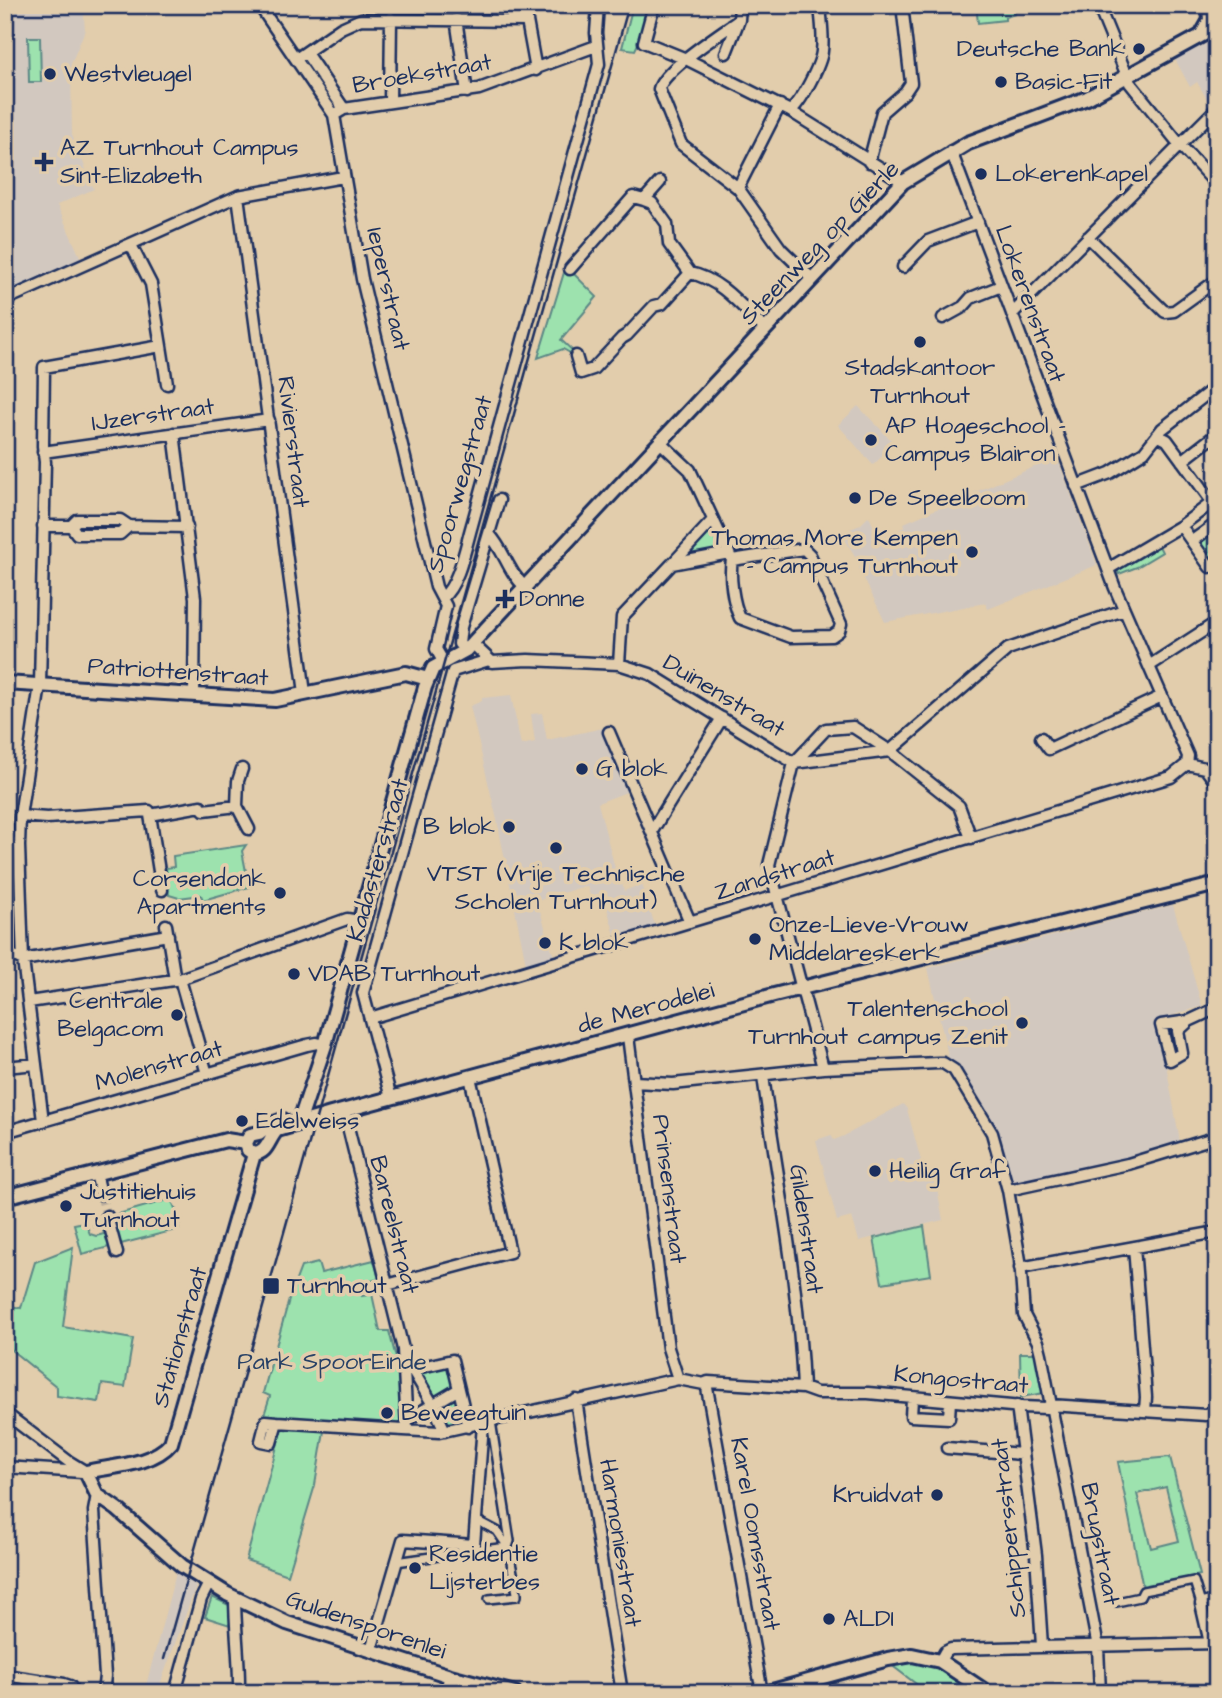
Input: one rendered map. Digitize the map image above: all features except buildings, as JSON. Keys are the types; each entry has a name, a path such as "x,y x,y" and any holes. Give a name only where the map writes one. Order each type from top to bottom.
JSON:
{"street":[{"name":"Ieperstraat","path":"259,5 344,109"},
{"path":"422,18 423,5"},
{"path":"527,5 527,21 536,70"},
{"name":"Spoorwegstraat","path":"444,663 436,649 446,611 442,598 450,591 479,498 599,64 596,46 598,5"},
{"path":"654,5 644,42 686,59 780,105 903,182"},
{"path":"726,53 739,20 740,5"},
{"path":"790,111 799,101 822,53 820,5"},
{"path":"869,162 882,112 905,92 911,83 902,5"},
{"path":"1098,5 1126,76 1180,145 1217,184"},
{"path":"1201,36 1210,20 1209,5"},
{"path":"301,56 352,22 375,18 527,21"},
{"path":"390,102 391,18"},
{"path":"456,19 467,92"},
{"path":"739,20 686,59 660,82 659,89 681,144 738,188 781,249 812,279"},
{"name":"Steenweg op Gierle","path":"444,663 469,646 526,588 903,182 951,151 1087,98 1217,27"},
{"name":"Broekstraat","path":"334,115 344,109 467,92 536,70 596,46"},
{"name":"Ieperstraat","path":"301,56 334,115 366,294 436,587 442,598"},
{"path":"738,188 780,105"},
{"path":"1012,314 1217,108"},
{"name":"Lokerenstraat","path":"951,151 1124,610 1188,756 1187,764"},
{"path":"5,300 238,196 343,177"},
{"path":"643,200 660,181"},
{"name":"Rivierstraat","path":"238,196 305,694"},
{"path":"570,269 633,197 643,200 652,203 667,224 669,244 690,273 705,276 765,329"},
{"path":"903,267 928,241 978,222"},
{"path":"1088,237 1165,312 1174,312 1217,280"},
{"path":"131,245 150,284 167,384"},
{"path":"576,356 581,373 593,369 654,306 662,304 690,273"},
{"path":"943,318 963,307 971,298 1001,286"},
{"path":"43,1121 23,960 19,846 20,816 40,685 44,367 161,346"},
{"path":"1076,486 1120,467 1144,452 1157,435 1217,386"},
{"name":"IJzerstraat","path":"43,452 269,420"},
{"path":"174,433 195,598 194,695"},
{"path":"1182,461 1217,434"},
{"path":"1108,569 1215,505 1167,440 1157,435"},
{"path":"660,442 690,470 731,557 730,568 740,618 784,636 832,636 839,631 841,624 810,555 804,549 731,557 672,564"},
{"path":"489,660 469,646 459,644 461,627 499,500"},
{"path":"43,526 71,526 76,520 120,520 129,526 187,527"},
{"path":"619,664 622,617 713,520"},
{"path":"1192,541 1217,523"},
{"path":"1181,526 1210,567 1217,562"},
{"path":"489,534 514,577 526,588"},
{"path":"794,763 890,751 1008,649 1124,610"},
{"path":"1149,666 1215,623 1217,639"},
{"name":"Duinenstraat","path":"489,660 619,664 650,674 794,763"},
{"name":"Kadasterstraat","path":"391,1098 363,993 453,671 489,660"},
{"path":"298,1118 325,1045 428,679 433,668 444,663"},
{"name":"Patriottenstraat","path":"5,683 275,700 406,673 428,679"},
{"path":"1041,738 1049,749 1162,696"},
{"path":"652,831 722,718"},
{"path":"634,1082 673,1084 822,1068 769,865 794,763 826,729 853,727 890,751 960,806 971,838"},
{"path":"608,732 690,922"},
{"path":"1187,764 1211,776 1217,764"},
{"name":"Zandstraat","path":"370,1018 1171,777 1187,764"},
{"path":"242,769 238,782 237,806 249,829"},
{"path":"150,815 201,806 204,810 237,806"},
{"path":"20,816 47,818 149,811 162,890"},
{"path":"5,845 10,842 19,846"},
{"name":"de Merodelei","path":"298,1118 274,1133 261,1153 250,1148 250,1135 259,1133 269,1125 298,1118 338,1112 628,1036 642,1030 1217,884"},
{"path":"29,1002 177,980 347,919 359,921"},
{"path":"5,952 23,960 167,930 177,980 207,1074"},
{"path":"1189,1021 1217,1008"},
{"name":"Prinsenstraat","path":"628,1036 668,1348 678,1379"},
{"name":"Molenstraat","path":"5,1132 307,1045 325,1045"},
{"name":"Brugstraat","path":"822,1068 938,1063 949,1066 992,1133 1008,1190 1024,1315 1038,1342 1098,1647 1100,1693"},
{"path":"5,1067 36,1064"},
{"name":"Gildenstraat","path":"763,1076 789,1252 802,1357 803,1388"},
{"path":"387,1285 510,1252 470,1077"},
{"name":"Bareelstraat","path":"338,1112 408,1370 407,1425"},
{"path":"259,1133 265,1138 267,1146"},
{"path":"1008,1190 1128,1164 1217,1137"},
{"path":"5,1197 226,1140 250,1148"},
{"name":"Stationstraat","path":"86,1472 146,1459 160,1453 172,1443 250,1148"},
{"path":"96,1173 101,1194"},
{"path":"107,1216 117,1253"},
{"path":"1020,1268 1217,1232"},
{"path":"1134,1247 1145,1411"},
{"path":"445,1431 433,1405 408,1370 452,1360 468,1427"},
{"path":"277,1422 386,1429 407,1425 445,1431 678,1379"},
{"name":"Kongostraat","path":"678,1379 704,1384 708,1382 803,1388 817,1392 869,1393 912,1399 1046,1408 1050,1405 1206,1415 1215,1406"},
{"name":"Karel Oomsstraat","path":"704,1384 707,1388 764,1693"},
{"path":"407,1425 459,1389"},
{"path":"912,1399 911,1416 949,1418 950,1401"},
{"name":"Harmoniestraat","path":"576,1400 622,1693"},
{"name":"Schippersstraat","path":"1017,1406 1036,1555 1042,1646"},
{"path":"5,1413 86,1472 97,1495 94,1511 104,1693"},
{"path":"474,1548 487,1422"},
{"path":"487,1422 510,1541 508,1547"},
{"path":"947,1448 1022,1454"},
{"path":"5,1467 86,1472"},
{"name":"Guldensporenlei","path":"97,1495 182,1566 235,1598 286,1623 450,1676 515,1693"},
{"path":"476,1520 497,1531 508,1547 517,1592 517,1596 489,1599"},
{"path":"370,1650 403,1540 474,1548 508,1547"},
{"path":"396,1562 474,1548"},
{"path":"940,1661 945,1652 951,1649 1213,1643 1194,1581 1143,1591 1140,1597 1117,1602"},
{"path":"175,1693 201,1600 209,1583"},
{"path":"235,1598 239,1684"},
{"path":"1201,1604 1217,1599"},
{"path":"764,1693 899,1657 912,1656 940,1661 988,1693"},
{"path":"5,1675 64,1684 70,1686 75,1693"},
{"path":"445,1693 450,1676"}],"shaded area":[{"name":"AZ Turnhout Campus Sint-Elizabeth","path":"5,5 83,5 85,30 71,64 72,135 94,189 57,205 81,259 5,295"},
{"path":"1217,38 1217,103 1212,108 1197,82 1190,87 1175,59"},
{"name":"AP Hogeschool - Campus Blairon","path":"858,406 895,444 873,465 838,425"},
{"name":"Thomas More Kempen - Campus Turnhout","path":"1057,457 1097,565 988,609 985,603 885,622 859,568 861,566 841,533 860,525 869,516 879,539 905,527 904,523"},
{"name":"VTST (Vrije Technische Scholen Turnhout)","path":"511,695 521,745 535,742 531,714 542,713 547,740 603,728 629,791 598,803 617,876 620,876 624,891 642,884 655,926 616,938 606,905 602,910 600,905 594,907 587,886 578,888 537,901 554,957 526,964 497,820 470,706 482,701 482,698"},
{"name":"Talentenschool Turnhout campus Zenit","path":"1173,905 1202,1006 1158,1020 1180,1142 1143,1154 1012,1183 995,1132 949,1060 928,968"},
{"name":"Heilig Graf","path":"903,1104 907,1109 926,1179 935,1177 943,1220 859,1241 852,1217 837,1221 816,1140 831,1135 834,1140 844,1136"},
{"path":"176,1572 196,1586 157,1693 144,1693"}],"green space":[{"path":"633,5 650,5 635,50 622,48"},
{"path":"976,5 1014,5 1015,14 1005,17 1005,20 978,23"},
{"path":"28,37 40,37 41,82 29,82"},
{"path":"566,266 597,297 561,340 574,352 572,354 563,349 538,358"},
{"path":"713,522 726,552 679,560"},
{"path":"1217,525 1217,559 1211,561 1198,544 1199,539"},
{"path":"1157,542 1162,552 1119,574 1115,567"},
{"path":"246,845 242,851 249,887 203,900 201,895 179,898 169,895 166,868 174,867 173,856"},
{"path":"171,1199 181,1222 178,1224 179,1229 82,1254 74,1224 85,1222 90,1234 104,1234 102,1226 94,1227 92,1220"},
{"path":"924,1226 931,1275 882,1283 874,1238"},
{"path":"73,1247 63,1327 133,1339 125,1387 102,1384 99,1402 57,1396 57,1387 5,1345 5,1305 21,1308 35,1262"},
{"name":"Park SpoorEinde","path":"374,1260 379,1279 355,1285 362,1296 372,1294 380,1331 389,1331 397,1362 403,1420 398,1426 264,1415 270,1396 263,1393 290,1296 301,1267 318,1263 321,1273"},
{"path":"1020,1353 1036,1353 1044,1393 1021,1397"},
{"path":"450,1363 456,1388 435,1400 416,1371"},
{"path":"457,1392 463,1419 446,1423 439,1406"},
{"path":"282,1428 324,1431 315,1485 288,1575 246,1560"},
{"path":"1170,1457 1200,1575 1143,1588 1118,1462","holes":["1166,1487 1179,1541 1151,1548 1137,1494"]},
{"path":"212,1597 233,1607 233,1626 205,1617"},
{"path":"905,1661 937,1666 976,1693 928,1693 890,1664"}],"tunnel":[{"path":"101,1194 107,1216"}],"railway":[{"path":"164,1659 629,5"}],"place":[{"name":"Deutsche Bank","path":"1139,49"},
{"name":"Westvleugel","path":"50,74"},
{"name":"Basic-Fit","path":"1001,82"},
{"name":"AZ Turnhout Campus Sint-Elizabeth","path":"44,162"},
{"name":"Lokerenkapel","path":"981,174"},
{"name":"Stadskantoor Turnhout","path":"920,342"},
{"name":"AP Hogeschool - Campus Blairon","path":"871,440"},
{"name":"De Speelboom","path":"855,498"},
{"name":"Thomas More Kempen - Campus Turnhout","path":"972,552"},
{"name":"Donne","path":"505,599"},
{"name":"G blok","path":"582,769"},
{"name":"B blok","path":"509,827"},
{"name":"VTST (Vrije Technische Scholen Turnhout)","path":"556,848"},
{"name":"Corsendonk Apartments","path":"280,893"},
{"name":"Onze-Lieve-Vrouw Middelareskerk","path":"755,939"},
{"name":"K blok","path":"545,943"},
{"name":"VDAB Turnhout","path":"294,974"},
{"name":"Centrale Belgacom","path":"177,1015"},
{"name":"Talentenschool Turnhout campus Zenit","path":"1022,1023"},
{"name":"Edelweiss","path":"242,1121"},
{"name":"Heilig Graf","path":"875,1171"},
{"name":"Justitiehuis Turnhout","path":"66,1206"},
{"name":"Turnhout","path":"271,1286"},
{"name":"Beweegtuin","path":"387,1413"},
{"name":"Kruidvat","path":"937,1495"},
{"name":"Residentie Lijsterbes","path":"415,1568"},
{"name":"ALDI","path":"829,1619"}]}
